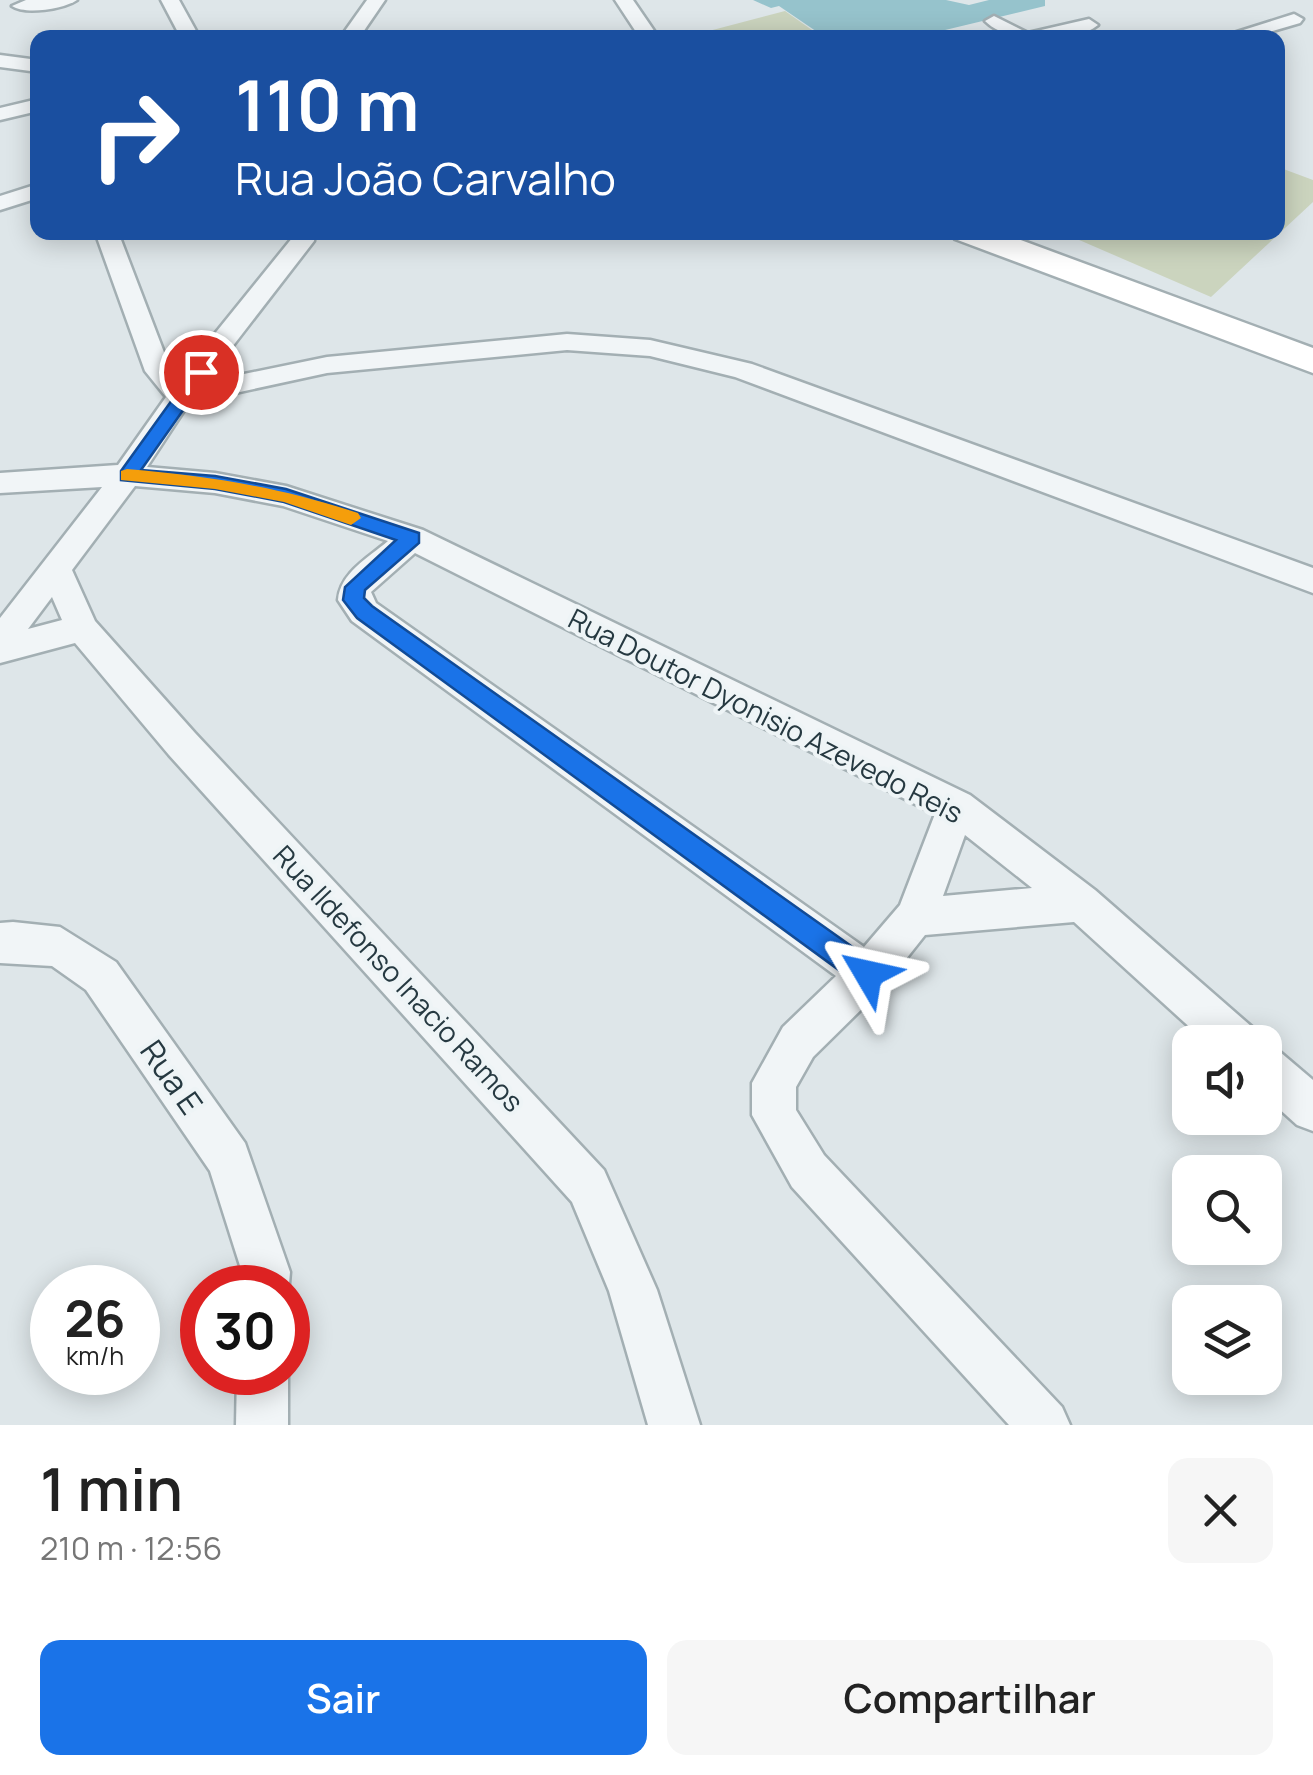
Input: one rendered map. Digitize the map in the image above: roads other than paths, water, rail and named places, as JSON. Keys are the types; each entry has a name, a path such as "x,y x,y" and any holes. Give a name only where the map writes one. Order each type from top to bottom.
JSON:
{"street":[{"path":"21,6 68,0"},
{"path":"170,0 187,30"},
{"path":"354,30 376,0"},
{"path":"624,0 645,30"},
{"path":"1270,6 1313,29"},
{"path":"1257,30 1294,20"},
{"path":"994,21 1011,30"},
{"path":"1065,30 1089,25"},
{"path":"0,61 30,65"},
{"path":"0,114 30,107"},
{"path":"0,203 30,194"},
{"path":"109,240 158,371 180,396"},
{"path":"0,642 127,475 180,396 305,240"},
{"path":"988,240 1313,361"},
{"path":"180,396 327,365 566,342 650,348 743,370 1313,581"},
{"path":"222,347 327,365"},
{"name":"Rua Doutor Dyonisio Azevedo Reis","path":"0,482 127,475 215,483 286,496 412,538 958,807 1080,903 1218,1025"},
{"path":"412,538 355,587 354,600 364,612 868,974"},
{"name":"Rua Ildefonso Inacio Ramos","path":"56,569 82,628 182,744 588,1186 633,1290 674,1425"},
{"path":"0,650 82,628"},
{"path":"958,807 916,917 868,974 798,1042 774,1083 774,1116 808,1171 1044,1425"},
{"path":"916,917 1080,903"},
{"name":"Rua E","path":"0,943 60,947 101,976 229,1158 264,1265"},
{"path":"1282,1082 1313,1108"},
{"path":"262,1425 263,1395"}],"water":[{"path":"753,0 946,0 969,5 989,0 1045,0 1045,6 945,30 814,30 779,6 771,8"}]}
